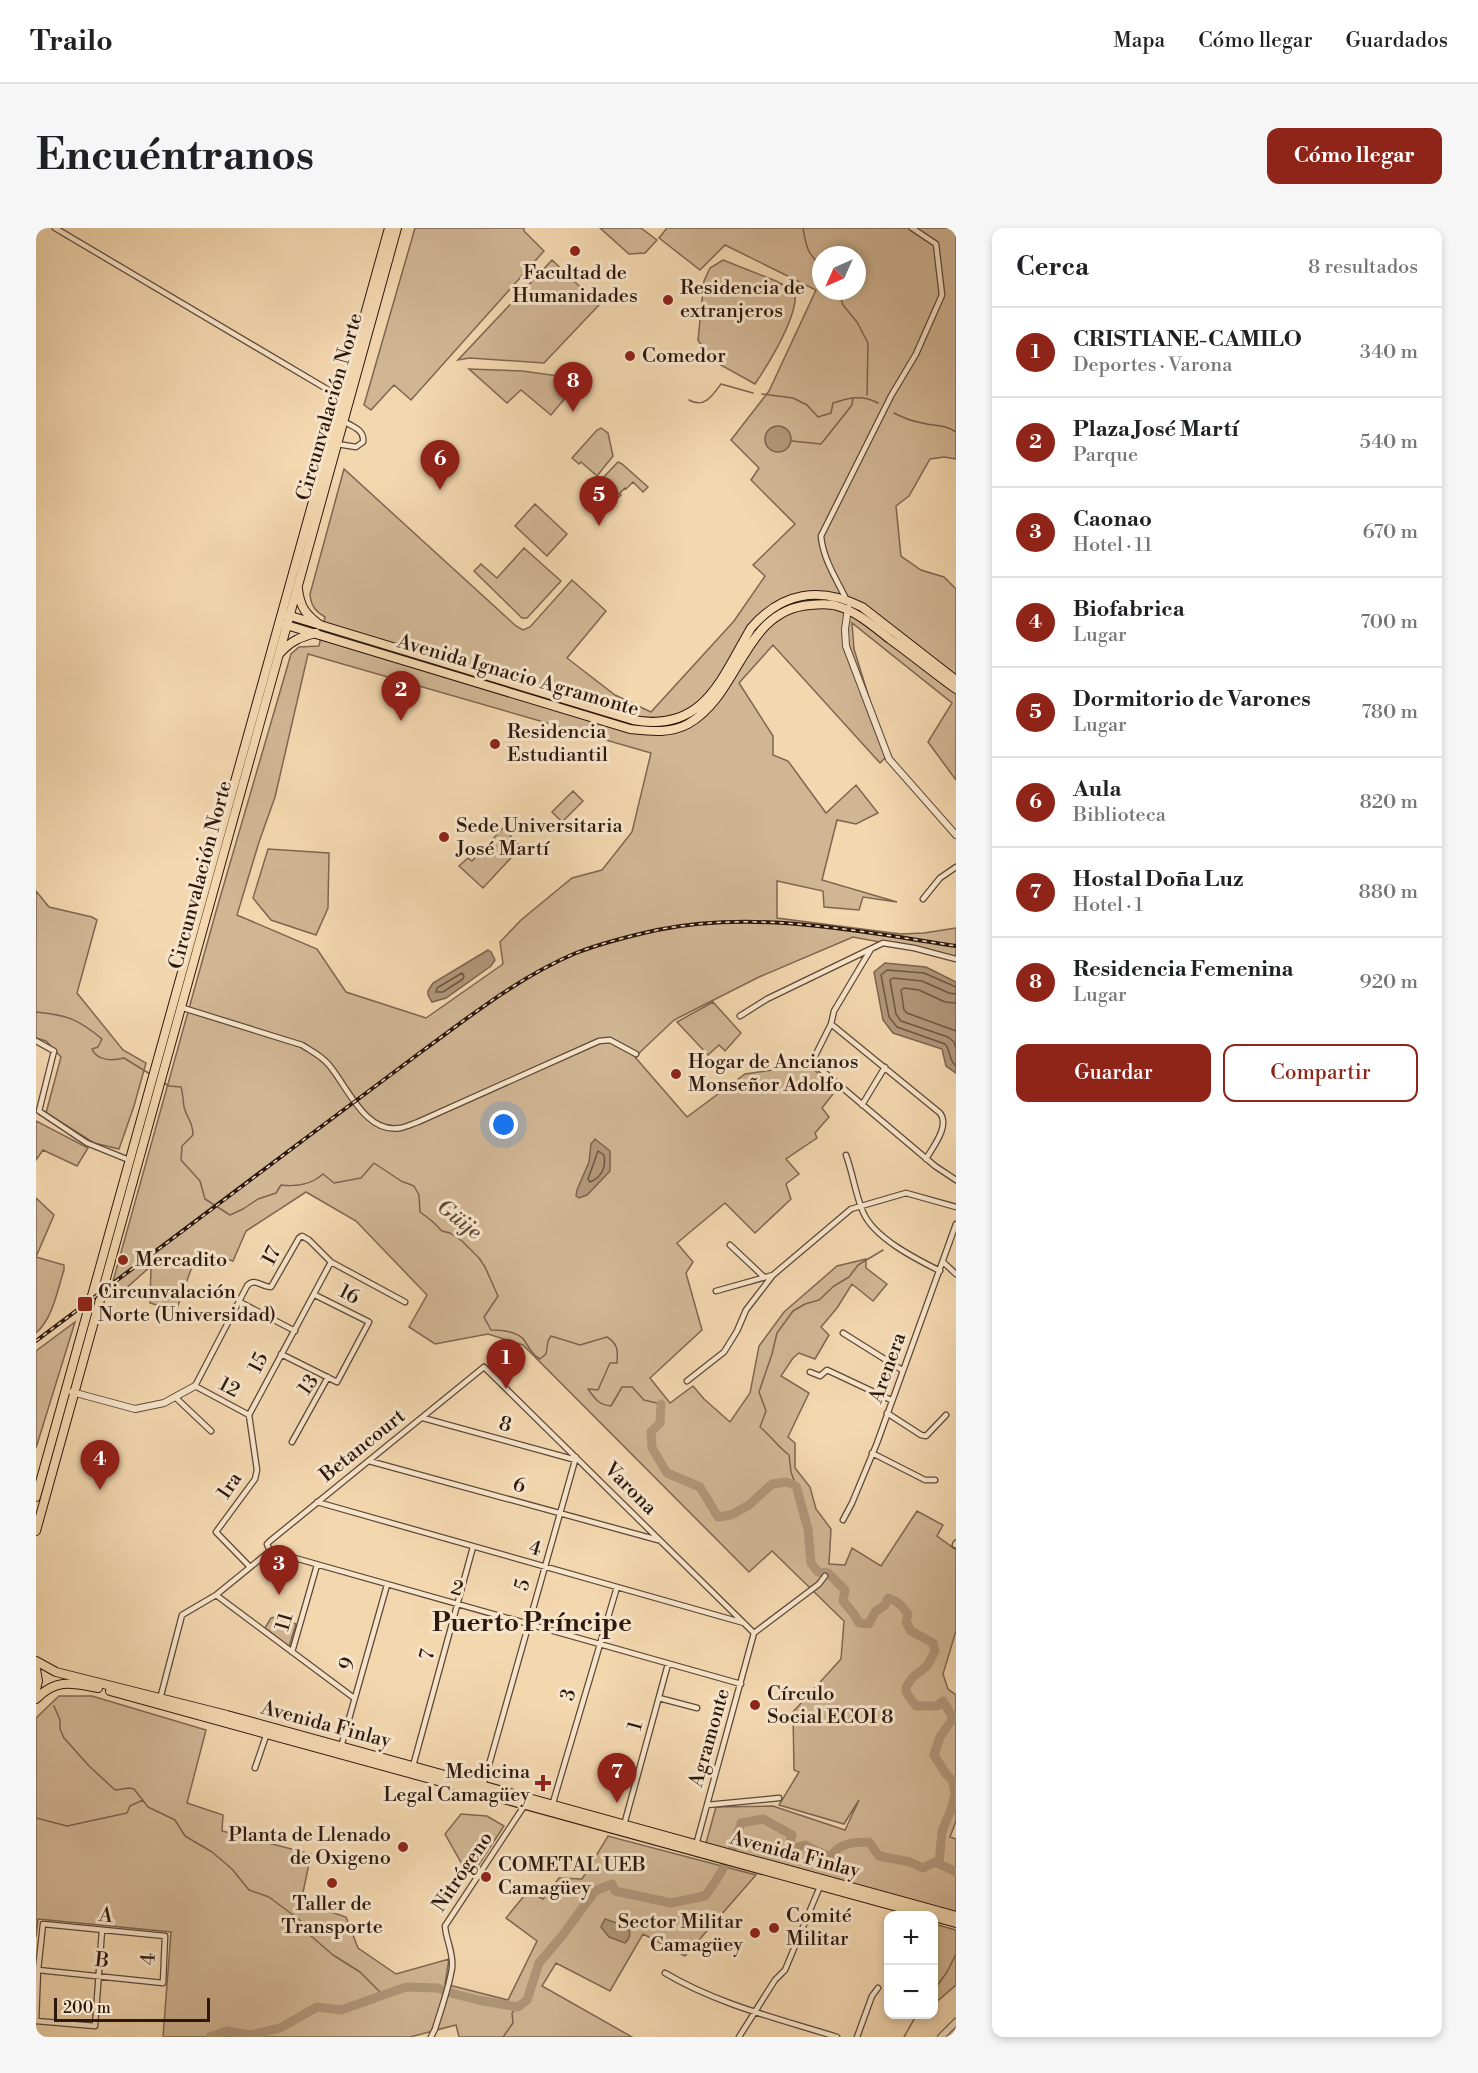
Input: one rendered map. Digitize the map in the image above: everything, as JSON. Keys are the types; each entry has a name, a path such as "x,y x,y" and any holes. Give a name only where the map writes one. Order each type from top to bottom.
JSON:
{"highway":[{"name":"Circunvalación Norte","path":"178,1006 340,420 389,228"},
{"name":"Circunvalación Norte","path":"345,400 397,228"},
{"name":"Circunvalación Norte","path":"285,614 298,583 333,444"},
{"path":"278,656 289,643 318,629 301,606 298,583"},
{"name":"Circunvalación Norte","path":"36,1531 70,1391 278,656 282,624"},
{"name":"Circunvalación Norte","path":"36,1497 70,1391"},
{"path":"36,1669 38,1681 36,1690"}],"main road":[{"name":"Avenida Ignacio Agramonte","path":"282,624 318,629 633,720 659,723 680,718 694,711 711,695 751,628 779,603 811,595 846,599 862,607 956,680"},
{"name":"Avenida Ignacio Agramonte","path":"285,614 318,629 630,729 661,732 686,725 708,709 723,692 758,633 778,615 791,608 818,604 835,605 862,618 956,690"},
{"name":"Avenida Finlay","path":"36,1661 56,1672 482,1788 917,1911"},
{"name":"Avenida Finlay","path":"36,1699 48,1688 71,1683 160,1700"},
{"name":"Avenida Finlay","path":"880,1899 956,1916"},
{"name":"Avenida Finlay","path":"938,1918 956,1923"}],"street":[{"path":"55,228 345,400"},
{"path":"912,228 936,243 942,295 916,354 891,396 821,536 827,562 846,599 849,610 845,629 846,646 889,759 956,835"},
{"path":"333,444 356,447 363,442 361,431 340,420"},
{"path":"923,899 940,878 955,870"},
{"path":"740,1016 767,999 883,943 956,959"},
{"path":"871,949 834,1011 831,1024 812,1062 926,1159 956,1180"},
{"path":"178,1006 302,1045 315,1052 328,1063 370,1120 399,1128 418,1122 599,1041 610,1040 636,1054"},
{"path":"831,1024 944,1118 939,1137 926,1159"},
{"path":"36,1041 54,1051 39,1111 87,1143 134,1162"},
{"path":"862,1105 885,1067"},
{"path":"846,1155 852,1172 851,1180 860,1205 872,1226 903,1252 940,1271"},
{"path":"687,1381 724,1352 746,1311 773,1275 851,1209 906,1193 956,1208"},
{"name":"Arenera","path":"843,1520 872,1453 956,1224"},
{"name":"16","path":"297,1240 302,1236 309,1240 331,1262 405,1302"},
{"name":"17","path":"195,1386 250,1282 255,1281 271,1287 297,1240"},
{"path":"730,1245 764,1277"},
{"name":"15","path":"249,1415 331,1262"},
{"path":"943,1262 956,1274"},
{"path":"716,1291 773,1275"},
{"name":"16","path":"315,1294 369,1322"},
{"path":"240,1302 295,1330"},
{"name":"13","path":"292,1442 328,1377 337,1382 369,1322"},
{"path":"843,1333 902,1370"},
{"path":"281,1354 328,1377"},
{"name":"Betancourt","path":"270,1551 267,1544 270,1541 484,1368"},
{"name":"Varona","path":"484,1368 754,1633"},
{"path":"810,1372 820,1376 827,1370 891,1400"},
{"path":"70,1391 135,1409 164,1403 195,1386"},
{"name":"12","path":"195,1386 249,1415"},
{"path":"175,1397 211,1431"},
{"path":"887,1413 926,1436 946,1415"},
{"name":"1ra","path":"249,1415 257,1470 255,1479 216,1532 250,1567"},
{"name":"8","path":"423,1418 577,1459"},
{"path":"872,1453 924,1480 935,1480"},
{"name":"5","path":"482,1788 559,1513 577,1459"},
{"name":"6","path":"369,1461 660,1541"},
{"name":"4","path":"316,1502 745,1624"},
{"name":"7","path":"412,1769 473,1547"},
{"path":"160,1700 182,1615 216,1595 270,1551"},
{"name":"2","path":"270,1551 741,1684"},
{"name":"11","path":"292,1652 316,1565"},
{"path":"754,1633 819,1584 825,1576"},
{"name":"9","path":"340,1749 387,1584"},
{"name":"3","path":"551,1808 617,1587"},
{"path":"216,1595 354,1698"},
{"name":"Agramonte","path":"695,1848 754,1633"},
{"name":"1","path":"624,1828 668,1664"},
{"path":"659,1698 697,1708"},
{"path":"255,1768 268,1730"},
{"path":"707,1805 779,1798"},
{"name":"Nitrógeno","path":"431,2037 452,1967 451,1949 446,1938 445,1926 527,1801"},
{"path":"740,2037 775,1980 785,1970 822,1883"},
{"name":"A","path":"37,1970 43,1924 165,1936"},
{"path":"37,1970 36,2021 95,2026 102,1930"},
{"name":"4","path":"163,1983 165,1936"},
{"name":"B","path":"37,1970 163,1983"},
{"path":"665,1973 692,1989 837,2037"},
{"path":"857,2037 872,1996 878,1988"},
{"path":"941,2037 956,2022"}],"shaded area":[{"path":"415,228 524,228 524,231 544,251 411,400 394,385 371,410 364,405"},
{"path":"600,228 641,228 657,240 645,253 629,254"},
{"path":"667,228 956,228 956,459 944,457 930,459 909,496 896,506 901,556 921,570 944,577 956,589 956,780 928,742 952,703 852,623 854,649 887,756 880,763 773,645 739,683 773,736 773,755 788,761 826,813 856,785 878,813 856,824 837,820 822,880 897,902 863,897 859,910 824,907 823,891 777,881 777,918 901,934 956,928 956,954 954,956 853,937 759,977 674,1020 635,1057 687,1117 745,1074 809,1065 836,1090 822,1108 829,1117 815,1133 817,1138 786,1159 799,1174 786,1184 791,1199 755,1233 725,1203 677,1243 693,1262 686,1273 702,1330 650,1378 670,1403 693,1386 730,1422 750,1393 759,1346 784,1312 837,1266 866,1259 866,1268 887,1284 873,1301 852,1284 837,1308 821,1327 829,1335 815,1359 799,1353 781,1376 809,1393 788,1437 795,1443 795,1468 810,1487 816,1509 831,1529 829,1564 845,1565 852,1548 881,1566 917,1511 943,1525 937,1536 956,1550 956,1631 943,1674 948,1689 956,1695 956,1821 950,1837 956,1839 956,1913 706,1843 716,1807 773,1806 845,1830 859,1800 844,1824 779,1805 799,1772 794,1770 793,1712 841,1659 844,1621 772,1551 749,1572 523,1345 488,1334 435,1344 409,1327 427,1295 356,1221 306,1192 246,1231 233,1261 198,1250 176,1311 150,1303 151,1266 123,1291 110,1292 217,908 291,654 299,647 319,646 325,617 314,608 310,594 344,469 523,630 530,627 572,580 606,611 567,658 615,695 651,712 734,621 765,576 753,565 795,524 751,480 759,468 731,440 769,391 812,299 866,300 866,246 812,246 812,288 725,245 700,270 659,238","holes":["308,654 651,753 632,832 602,870 572,878 521,920 500,942 503,964 426,1018 346,992 317,949 237,915 275,797"]},
{"path":"552,260 599,305 544,363 470,358 458,360"},
{"path":"723,260 795,291 795,301 788,325 775,352 755,384 710,359 698,340 704,281 710,268"},
{"path":"469,369 522,371 581,379 551,415 521,390 507,403"},
{"path":"601,428 608,433 613,456 597,476 581,462 579,464 572,458"},
{"path":"618,462 648,487 643,492 633,482 603,512 593,502 607,487 601,480"},
{"path":"535,504 567,534 547,556 515,526"},
{"path":"524,548 561,581 527,618 522,618 474,571 481,564 497,578"},
{"path":"573,791 583,801 562,822 552,812"},
{"path":"503,828 521,847 483,888 459,866 468,858 472,861"},
{"path":"268,849 329,853 328,908 316,935 271,920 253,898"},
{"path":"36,891 49,907 97,920 77,993 123,1050 146,1063 119,1149 94,1143 46,1113 61,1057 46,1041 36,1038"},
{"path":"713,1002 741,1033 725,1051 719,1045 708,1055 677,1022"},
{"path":"36,1121 88,1148 77,1166 43,1150 36,1160"},
{"path":"36,1198 54,1215 36,1257"},
{"path":"36,1257 64,1265 64,1270 47,1320 36,1333"},
{"path":"75,1322 36,1448 36,1351"},
{"path":"276,1617 296,1624 289,1647 265,1628 271,1618"},
{"path":"59,1696 92,1696 206,1730 187,1803 223,1815 222,1831 311,1854 301,1902 346,1917 358,1948 396,1974 449,1959 445,1984 508,2000 537,1941 506,1918 528,1891 543,1899 559,1878 582,1879 608,1836 756,1875 685,1956 643,1934 610,1991 556,1963 542,1986 632,2037 459,2037 456,2025 410,2037 163,2037 171,1932 38,1919 36,1937 36,1718"},
{"path":"461,1814 487,1816 504,1826 472,1875 467,1873 445,1834"},
{"path":"938,1925 956,1930 956,1985 938,2001"}],"water":[{"path":"778,426 788,429 791,439 788,449 778,452 768,449 765,439 768,429"},
{"path":"488,950 495,960 491,966 446,998 432,1002 428,991 433,983"},
{"path":"885,963 926,967 956,982 956,1073 946,1066 942,1049 893,1033 883,1020 874,972"},
{"path":"595,1139 610,1151 610,1171 587,1195 579,1198 576,1196 577,1190 589,1162 591,1144"},
{"path":"605,1919 628,1927 630,1936 625,1943 609,1937 601,1927"}],"waterway":[{"path":"803,228 808,249 812,255"},
{"path":"842,300 868,343 867,395"},
{"path":"689,400 704,402 721,384 753,393"},
{"path":"762,394 793,398 807,405 818,417 831,413 833,403 844,400 861,398 878,403"},
{"path":"792,441 821,444 852,405 853,398"},
{"path":"894,413 911,420 943,426 956,432"},
{"name":"Güije","path":"36,1012 79,1022 102,1039 98,1047 92,1049 97,1056 110,1060 124,1058 150,1074"},
{"name":"Güije","path":"164,1083 181,1087 184,1107 192,1126 193,1135 182,1146 181,1160 200,1181 205,1199 230,1215 258,1199 276,1193 281,1185 304,1184 323,1174 334,1183 361,1178 374,1163 401,1181 414,1186 419,1195 420,1212 442,1231 462,1241 479,1258 498,1296 484,1317 491,1330 513,1333 521,1337 540,1359 546,1354 551,1336 580,1345 607,1337 617,1348 617,1363 610,1363 598,1390 588,1389 593,1396 600,1403 611,1406 622,1387 632,1387 644,1400 661,1404"},
{"path":"796,1486 789,1455 760,1427 766,1411 759,1392 777,1333 793,1311 819,1300 834,1286 849,1277 858,1265 883,1250"},
{"name":"Güije","path":"661,1404 660,1423 651,1432 652,1448 667,1473 700,1487 718,1517 731,1515 749,1505 772,1484 787,1482 796,1486 808,1529 811,1563 818,1572 828,1573 845,1590 843,1601 859,1623 869,1624 875,1612 885,1605 888,1598 900,1604 908,1614 906,1622 911,1631 933,1643 935,1651 927,1666 913,1677 906,1687 906,1692 916,1706 937,1706 943,1701 953,1718 940,1737 934,1755 953,1781 955,1794 942,1831 939,1864"},
{"path":"54,1706 64,1738 114,1789 134,1789 148,1807 175,1820 185,1836 212,1852 232,1869 249,1890 269,1897 301,1921 311,1936 333,1955 360,1972 383,1995"},
{"path":"36,1818 67,1826 127,1813 130,1806 143,1800"},
{"path":"210,2037 227,2031 250,2035 280,2028 317,2007 341,2010 406,1987 438,1988 478,2000 518,2007 527,2000 539,1963 595,1891 612,1884 615,1891 671,1903 705,1896 727,1861 741,1823 763,1819 792,1835 787,1850 805,1845 828,1856 848,1844 869,1842 879,1856 910,1862 923,1868 935,1862 956,1872"},
{"path":"938,1984 956,1954"},
{"path":"503,2037 513,2023 512,2013 518,2007"},
{"path":"904,2037 914,2019"}],"railway":[{"path":"36,1341 479,1009 536,973 576,953 657,930 694,924 732,922 807,925 956,946"}],"place":[{"name":"Facultad de Humanidades","path":"575,251"},
{"name":"Residencia de extranjeros","path":"668,300"},
{"name":"Comedor","path":"630,356"},
{"name":"Residencia Femenina","path":"573,412"},
{"name":"Aula","path":"440,490"},
{"name":"Dormitorio de Varones","path":"599,526"},
{"name":"Plaza José Martí","path":"401,721"},
{"name":"Residencia Estudiantil","path":"495,744"},
{"name":"Sede Universitaria José Martí","path":"444,837"},
{"name":"Hogar de Ancianos Monseñor Adolfo","path":"676,1074"},
{"name":"Mercadito","path":"123,1260"},
{"name":"Circunvalación Norte (Universidad)","path":"85,1304"},
{"name":"CRISTIANE-CAMILO","path":"506,1389"},
{"name":"Biofabrica","path":"100,1490"},
{"name":"Caonao","path":"279,1595"},
{"name":"Círculo Social ECOI 8","path":"755,1705"},
{"name":"Medicina Legal Camagüey","path":"543,1783"},
{"name":"Hostal Doña Luz","path":"617,1803"},
{"name":"Planta de Llenado de Oxigeno","path":"403,1847"},
{"name":"COMETAL UEB Camagüey","path":"486,1877"},
{"name":"Taller de Transporte","path":"332,1883"},
{"name":"Comité Militar","path":"774,1928"},
{"name":"Sector Militar Camagüey","path":"755,1933"}],"district":[{"name":"Puerto Príncipe","path":"532,1623"}]}
